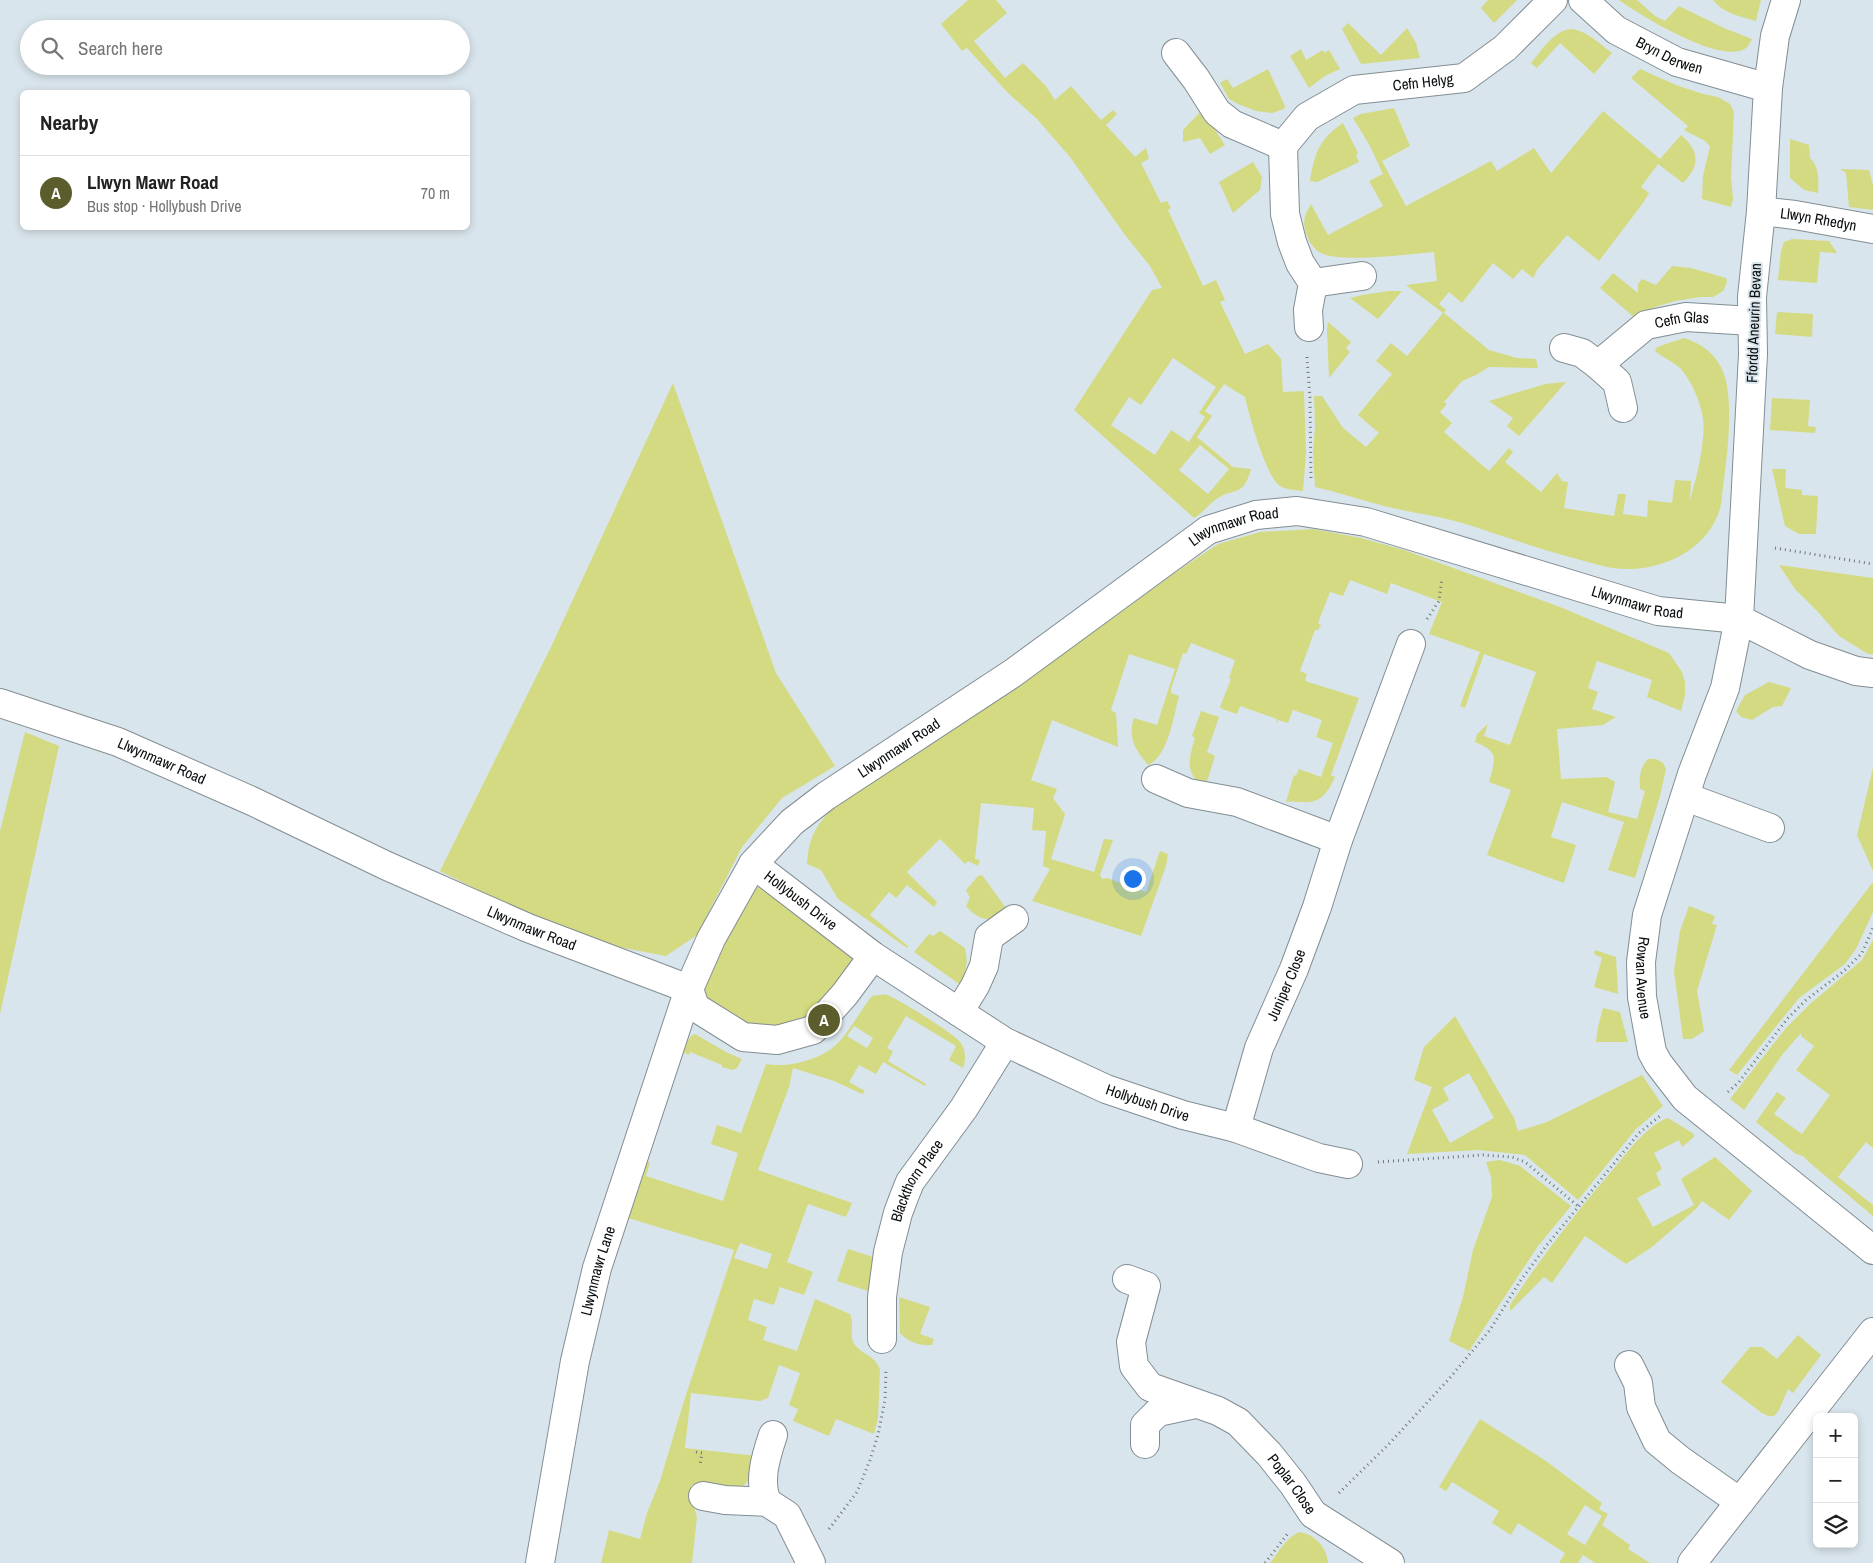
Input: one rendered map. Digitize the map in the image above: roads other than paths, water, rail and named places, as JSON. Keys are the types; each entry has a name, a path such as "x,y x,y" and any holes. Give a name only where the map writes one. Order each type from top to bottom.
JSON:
{"street":[{"name":"Cefn Helyg","path":"1283,146 1307,117 1354,90 1464,78 1506,48 1553,0"},
{"name":"Bryn Derwen","path":"1582,0 1616,30 1677,62 1768,88"},
{"name":"Ffordd Aneurin Bevan","path":"1739,619 1751,390 1752,297 1761,211 1768,88 1775,36 1786,0"},
{"path":"1176,53 1196,79 1217,112 1232,124 1283,146 1285,214 1300,263 1313,283 1308,310 1310,327"},
{"name":"Llwyn Rhedyn","path":"1761,211 1795,215 1873,230"},
{"path":"1313,283 1362,276"},
{"name":"Cefn Glas","path":"1598,366 1646,325 1686,317 1752,321"},
{"path":"1564,348 1582,353 1617,382 1623,408"},
{"name":"Llwynmawr Road","path":"0,703 118,742 254,802 387,866 528,928 689,988 711,940 753,864 792,822 826,796 1013,673 1208,530 1256,515 1297,511 1366,522 1658,611 1739,619 1810,655 1856,671 1873,674"},
{"name":"Rowan Avenue","path":"1739,619 1724,688 1692,774 1647,915 1641,962 1642,997 1652,1052 1658,1063 1685,1098 1705,1116 1873,1250"},
{"name":"Juniper Close","path":"1236,1128 1259,1048 1294,969 1317,907 1338,840 1411,644"},
{"path":"1156,779 1188,794 1237,802 1338,840"},
{"path":"1686,797 1770,828"},
{"name":"Hollybush Drive","path":"753,864 873,956 1005,1042 1106,1089 1183,1115 1236,1128 1319,1158 1348,1164"},
{"path":"959,1012 975,986 984,966 988,937 1014,919"},
{"path":"689,988 695,1008 743,1037 777,1040 813,1030 845,994 873,956"},
{"name":"Llwynmawr Lane","path":"540,1563 575,1361 597,1268 689,988"},
{"name":"Blackthorn Place","path":"882,1339 882,1297 888,1252 898,1212 910,1182 964,1108 1005,1042"},
{"name":"Poplar Close","path":"1127,1279 1146,1286 1132,1342 1134,1366 1150,1387 1218,1411 1238,1422 1269,1454 1293,1484 1313,1514 1390,1563"},
{"path":"1692,1563 1873,1332"},
{"path":"1629,1365 1638,1383 1641,1407 1657,1441 1680,1460 1740,1502"},
{"name":"Poplar Close","path":"1145,1444 1145,1426 1158,1412 1195,1404"},
{"path":"773,1435 762,1480 763,1493 767,1502 787,1516 808,1555"},
{"path":"703,1496 725,1500 767,1502"}],"place":[{"name":"Llwyn Mawr Road","path":"824,1020"}]}
